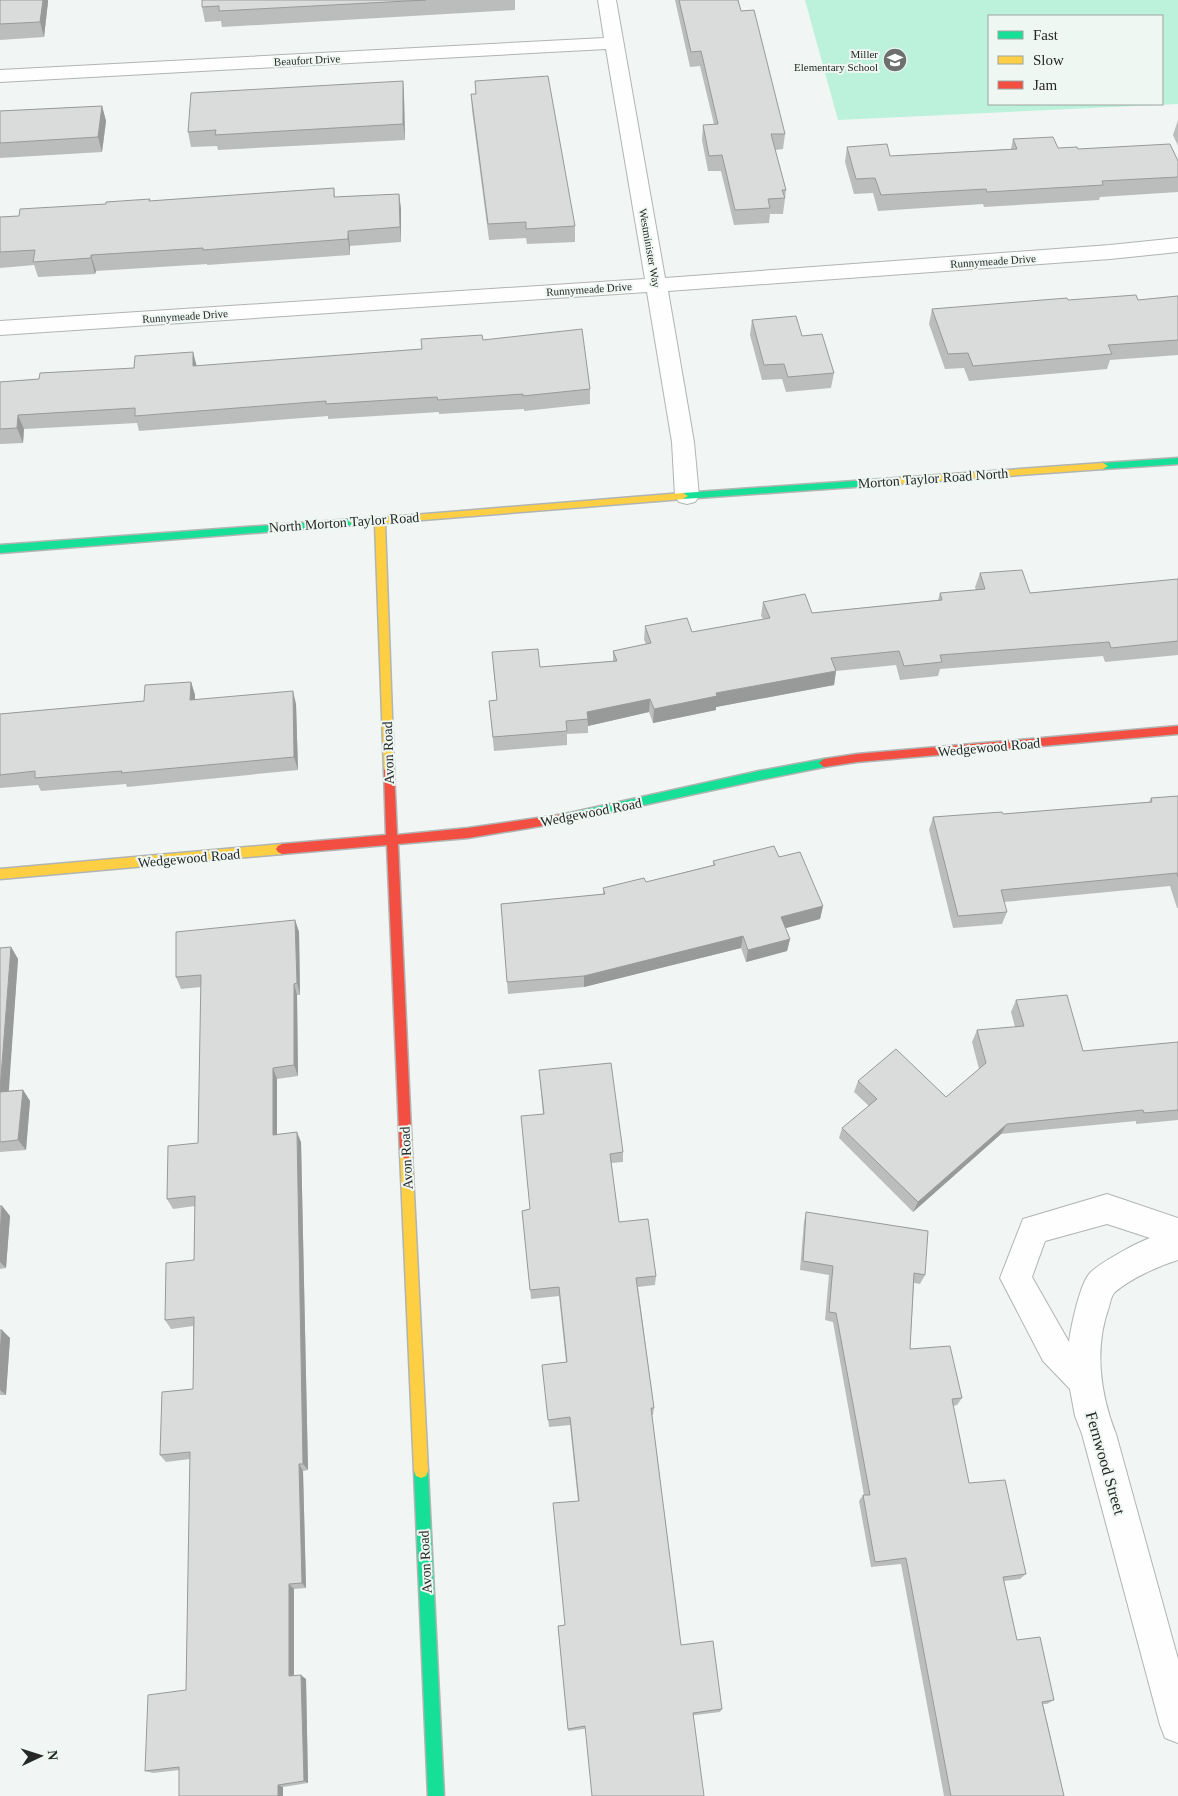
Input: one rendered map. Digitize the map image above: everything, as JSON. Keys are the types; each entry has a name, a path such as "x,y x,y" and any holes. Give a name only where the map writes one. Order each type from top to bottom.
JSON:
{"street":[{"name":"Westminister Way","path":"607,0 682,442 688,496"},
{"name":"Beaufort Drive","path":"0,76 614,43"},
{"name":"Runnymeade Drive","path":"0,328 656,285 1110,252 1178,245"},
{"name":"Morton Taylor Road North","path":"688,496 1178,461"},
{"name":"North Morton Taylor Road","path":"0,549 688,496"},
{"name":"Avon Road","path":"380,520 392,841 436,1796"},
{"name":"Wedgewood Road","path":"0,874 468,834 618,808 773,771 857,758 1178,730"},
{"path":"1084,1381 1054,1350 1016,1278 1034,1229 1107,1209 1178,1233"},
{"name":"Fernwood Street","path":"1178,1245 1146,1255 1100,1284 1088,1320 1084,1350 1084,1381 1092,1416 1102,1443 1178,1724"}],"green space":[{"name":"Miller Elementary School","path":"805,0 1178,0 1178,104 1163,105 1163,15 988,15 988,105 1157,105 838,120"}],"building":[{"path":"0,0 43,0 40,22 0,24"},
{"path":"202,0 426,0 219,11 219,6 202,7"},
{"path":"679,0 738,0 741,11 754,10 785,134 771,134 786,190 782,190 785,198 768,199 770,208 735,210 722,155 709,156 703,125 718,124 701,51 691,52"},
{"path":"548,76 575,226 526,229 526,222 488,224 471,94 476,94 475,81"},
{"path":"403,81 403,124 215,135 216,130 188,132 191,93"},
{"path":"102,106 98,137 0,143 0,111"},
{"path":"1053,137 1058,148 1077,147 1078,149 1170,144 1178,161 1178,177 1102,181 1103,185 987,192 986,189 881,195 875,178 856,179 847,147 887,144 890,156 1017,149 1013,139"},
{"path":"334,188 334,197 399,194 400,227 348,231 348,239 203,250 203,248 91,255 91,258 33,262 35,250 0,252 0,217 19,216 20,209"},
{"path":"1136,295 1138,300 1178,296 1178,340 1108,345 1112,354 973,366 968,353 948,354 932,309 1067,298 1068,300"},
{"path":"796,316 802,336 822,334 834,373 788,377 784,364 764,365 752,320"},
{"path":"582,329 590,389 523,396 523,394 438,400 437,397 326,404 326,401 135,416 135,408 18,415 17,428 0,429 0,382 39,379 40,373 134,368 135,356 193,352 193,366 422,349 421,339 482,335 483,340"},
{"path":"1022,570 1030,593 1178,579 1178,641 1111,648 1109,642 940,655 942,662 904,666 899,651 831,658 836,671 716,693 717,696 654,709 650,699 587,712 588,719 566,721 567,731 493,737 489,701 497,700 492,652 538,649 540,667 617,661 613,651 651,643 645,626 687,618 692,632 770,618 763,602 805,594 812,613 942,600 940,593 985,589 980,573"},
{"path":"191,682 190,700 293,691 294,757 121,773 122,771 35,778 35,771 0,775 0,714 144,701 145,685"},
{"path":"1178,796 1178,877 1177,873 1001,890 1007,912 958,916 933,817 1002,812 1003,814 1152,802 1151,798"},
{"path":"774,846 779,857 800,852 823,906 781,917 790,939 748,950 743,936 584,976 507,982 501,904 605,894 603,888 644,878 646,882 715,865 713,861"},
{"path":"295,920 297,983 294,984 294,1065 273,1068 273,1135 297,1132 303,1464 299,1464 302,1583 289,1584 289,1676 301,1675 304,1781 278,1785 278,1796 179,1796 179,1767 145,1771 148,1695 186,1690 190,1452 160,1455 162,1392 193,1389 194,1317 165,1320 166,1263 194,1260 195,1196 167,1199 168,1146 198,1143 201,975 176,977 176,932"},
{"path":"11,947 0,1090 0,948"},
{"path":"1067,995 1083,1051 1178,1042 1178,1110 1144,1113 1143,1110 1007,1124 918,1202 842,1128 877,1099 858,1081 896,1049 946,1097 986,1063 977,1030 1024,1026 1016,1000"},
{"path":"611,1063 623,1152 610,1154 619,1222 648,1219 656,1276 636,1278 654,1408 651,1408 681,1645 713,1641 722,1709 693,1713 704,1796 592,1796 585,1726 568,1729 558,1626 565,1625 553,1503 579,1501 570,1417 548,1420 542,1365 567,1362 559,1287 530,1290 522,1211 530,1209 521,1116 544,1114 539,1070"},
{"path":"23,1090 18,1140 0,1142 0,1092"},
{"path":"0,1206 2,1206 0,1235"},
{"path":"806,1212 928,1231 925,1275 914,1273 910,1349 950,1346 962,1398 952,1399 969,1483 1005,1480 1026,1574 1003,1577 1017,1640 1040,1637 1054,1700 1042,1702 1064,1796 951,1796 906,1558 875,1562 863,1495 870,1495 836,1313 829,1312 833,1266 803,1261"},
{"path":"0,1330 2,1330 0,1353"}],"traffic: fast":[{"path":"1103,466 1178,461"},
{"path":"683,496 883,482"},
{"path":"0,549 355,522"},
{"path":"565,818 759,775 824,763"},
{"path":"421,1471 436,1796"}],"traffic: slow":[{"path":"883,482 1103,466"},
{"path":"355,522 683,496"},
{"path":"380,520 389,770"},
{"path":"0,874 282,849"},
{"path":"406,1153 421,1471"}],"traffic: jam":[{"path":"824,763 857,758 1178,730"},
{"path":"389,770 406,1153"},
{"path":"282,849 468,833 565,818"}],"place":[{"name":"Miller Elementary School","path":"895,60"}]}
